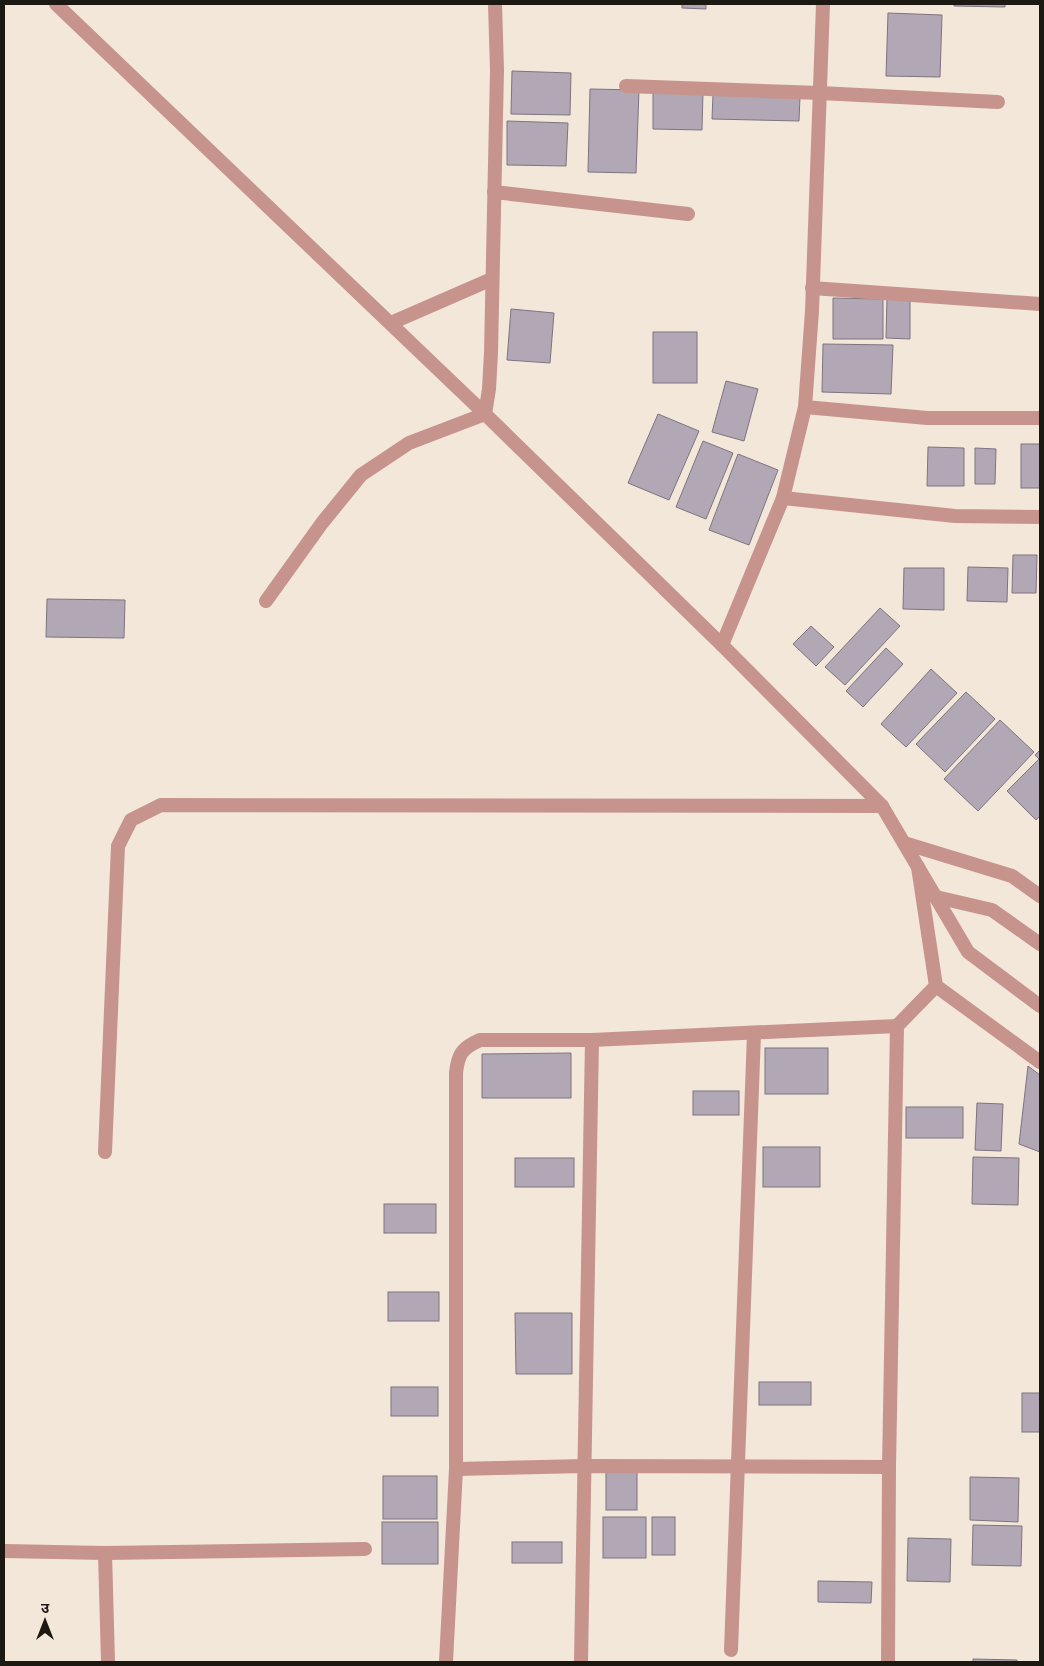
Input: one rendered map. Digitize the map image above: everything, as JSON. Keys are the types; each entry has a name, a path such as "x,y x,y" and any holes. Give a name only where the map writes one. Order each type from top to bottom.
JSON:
{"street":[{"path":"56,4 485,414 722,645 882,806 968,952 1040,1006"},
{"path":"485,414 490,380 497,70 495,4"},
{"path":"722,645 783,498 804,407 812,288 823,4"},
{"path":"626,86 998,102"},
{"path":"494,192 688,214"},
{"path":"391,323 492,279"},
{"path":"812,288 1040,304"},
{"path":"804,407 927,418 1040,418"},
{"path":"266,601 322,524 361,475 409,443 485,414"},
{"path":"783,498 955,516 1040,517"},
{"path":"104,1152 118,846 131,820 161,805 882,806"},
{"path":"904,843 1012,876 1040,896"},
{"path":"918,868 936,986 1040,1062"},
{"path":"936,897 992,910 1040,944"},
{"path":"446,1662 456,1469 456,1074 457,1059 466,1046 480,1040 592,1040 897,1026 936,986"},
{"path":"888,1662 889,1467 897,1026"},
{"path":"731,1650 754,1034"},
{"path":"581,1662 592,1040"},
{"path":"456,1469 585,1466 889,1467"},
{"path":"4,1551 105,1552 366,1549"},
{"path":"105,1552 108,1662"}],"building":[{"path":"682,4 706,4 706,9 682,8"},
{"path":"954,4 1005,4 1005,7 954,6"},
{"path":"888,13 942,15 940,77 886,76"},
{"path":"512,71 571,73 570,115 511,114"},
{"path":"590,89 639,90 636,173 588,172"},
{"path":"653,90 703,91 702,130 653,129"},
{"path":"713,94 800,96 799,121 712,119"},
{"path":"507,121 568,123 566,166 507,165"},
{"path":"887,297 910,297 910,339 886,338"},
{"path":"833,298 883,299 883,339 833,339"},
{"path":"511,309 554,313 550,363 507,360"},
{"path":"653,332 697,332 697,383 653,383"},
{"path":"823,344 893,345 891,394 822,392"},
{"path":"726,381 758,389 744,441 712,432"},
{"path":"658,414 699,431 669,500 628,483"},
{"path":"703,441 733,453 706,519 676,507"},
{"path":"1021,444 1040,444 1040,488 1021,488"},
{"path":"928,447 964,448 964,486 927,486"},
{"path":"975,448 996,449 995,484 975,484"},
{"path":"738,454 778,470 749,545 709,530"},
{"path":"1013,555 1037,555 1036,593 1012,593"},
{"path":"968,567 1008,568 1007,602 967,601"},
{"path":"904,568 944,568 944,610 903,609"},
{"path":"47,599 125,600 124,638 46,637"},
{"path":"880,608 900,626 845,685 825,667"},
{"path":"811,626 834,647 816,666 793,644"},
{"path":"886,648 903,664 863,707 846,691"},
{"path":"931,669 957,693 906,747 881,724"},
{"path":"966,692 995,719 945,772 916,744"},
{"path":"1000,720 1034,752 978,811 944,779"},
{"path":"1040,750 1040,816 1036,820 1007,791 1039,759 1035,755"},
{"path":"765,1048 828,1048 828,1094 765,1094"},
{"path":"571,1053 571,1098 482,1098 482,1054"},
{"path":"1028,1066 1040,1075 1040,1152 1019,1144"},
{"path":"693,1091 739,1091 739,1115 693,1115"},
{"path":"977,1103 1003,1104 1001,1151 975,1150"},
{"path":"906,1107 963,1107 963,1138 906,1138"},
{"path":"763,1147 820,1147 820,1187 763,1187"},
{"path":"973,1157 1019,1158 1018,1205 972,1204"},
{"path":"515,1158 574,1158 574,1187 515,1187"},
{"path":"384,1204 436,1204 436,1233 384,1233"},
{"path":"388,1292 439,1292 439,1321 388,1321"},
{"path":"515,1313 572,1313 572,1374 516,1374"},
{"path":"759,1382 811,1382 811,1405 759,1405"},
{"path":"391,1387 438,1387 438,1416 391,1416"},
{"path":"1022,1393 1040,1393 1040,1432 1022,1432"},
{"path":"606,1472 637,1472 637,1510 606,1510"},
{"path":"383,1476 437,1476 437,1519 383,1519"},
{"path":"970,1477 1019,1478 1018,1522 970,1520"},
{"path":"603,1517 646,1517 646,1558 603,1558"},
{"path":"652,1517 675,1517 675,1555 652,1555"},
{"path":"382,1522 438,1522 438,1564 382,1564"},
{"path":"973,1525 1022,1526 1021,1566 972,1565"},
{"path":"908,1538 951,1539 950,1582 907,1581"},
{"path":"512,1542 562,1542 562,1563 512,1563"},
{"path":"818,1581 872,1582 871,1603 818,1602"},
{"path":"973,1659 1017,1660 1017,1662 973,1662"}]}
